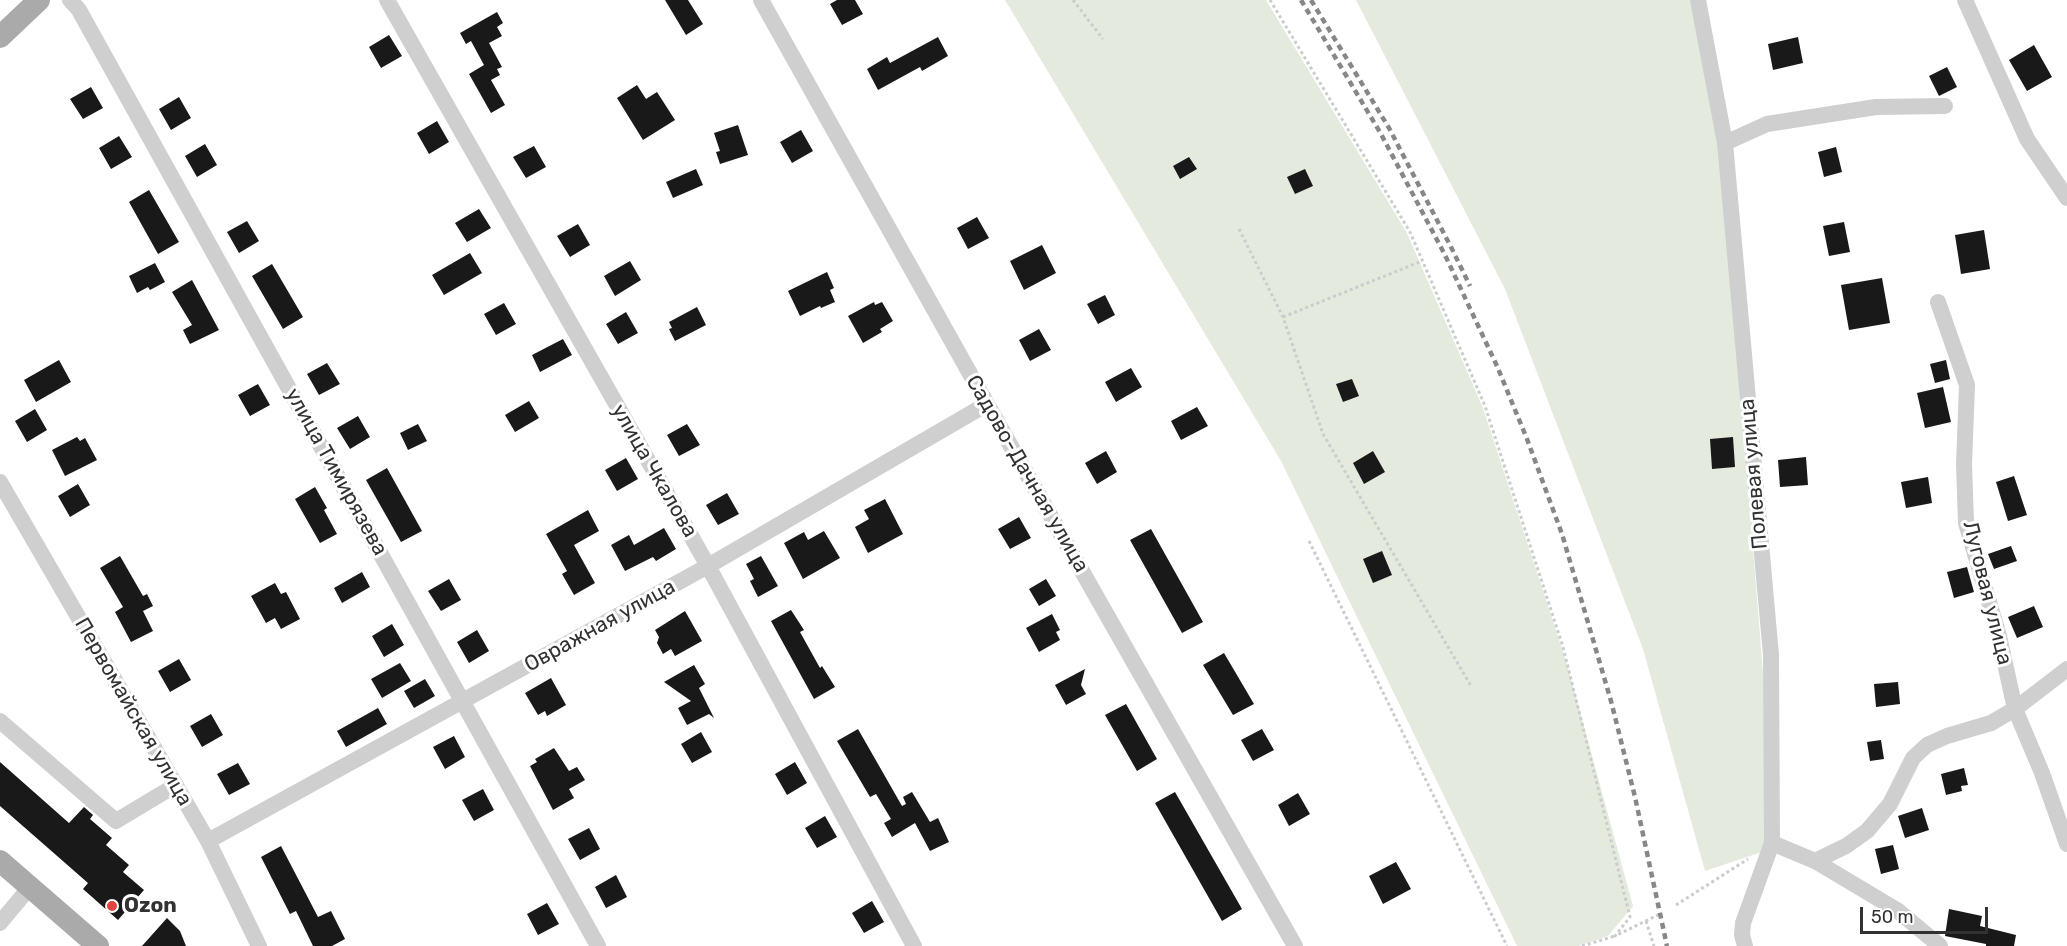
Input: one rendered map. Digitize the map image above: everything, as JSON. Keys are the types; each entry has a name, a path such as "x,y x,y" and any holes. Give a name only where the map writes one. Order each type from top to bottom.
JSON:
{"main road":[{"path":"0,37 39,0"},
{"path":"0,861 98,946"}],"street":[{"name":"улица Тимирязева","path":"70,0 79,10 598,946"},
{"name":"улица Чкалова","path":"387,0 708,566 915,946"},
{"name":"Садово-Дачная улица","path":"761,0 1295,946"},
{"name":"Полевая улица","path":"1698,0 1725,143 1771,655 1772,843 1743,923 1742,935 1745,946"},
{"path":"1965,0 2027,139 2067,198"},
{"path":"1725,143 1767,124 1876,107 1945,106"},
{"name":"Луговая улица","path":"1938,302 1967,385 1964,464 1966,523 1999,636 2015,709 2042,773 2067,844"},
{"name":"Овражная улица","path":"208,841 708,566 987,404"},
{"name":"Первомайская улица","path":"0,482 208,841 259,946"},
{"path":"1815,861 1846,846 1867,831 1890,804 1913,758 1927,745 1947,736 1990,723 2015,709 2067,669"},
{"path":"0,720 116,821 176,785"},
{"path":"1772,843 1815,861 1897,910 1940,946"},
{"path":"0,923 30,887"}],"path":[{"path":"1073,0 1103,39"},
{"path":"1270,0 1410,232 1485,406 1563,647 1630,917 1614,936"},
{"path":"1239,229 1283,317 1323,434 1471,686"},
{"path":"1283,317 1422,261"},
{"path":"1309,541 1507,946"},
{"path":"1676,905 1772,843"},
{"path":"1582,946 1614,936 1660,914"},
{"path":"1646,921 1654,946"}],"shaded area":[{"path":"1005,0 1266,0 1407,233 1483,408 1567,664 1633,906 1608,936 1578,946 1517,946 1281,461"},
{"path":"1356,0 1691,0 1720,138 1777,847 1705,871 1643,649 1505,289"}],"building":[{"path":"665,0 688,0 703,24 686,35"},
{"path":"837,0 855,0 863,14 842,25 830,4"},
{"path":"497,12 503,23 497,27 502,36 489,43 502,67 497,69 500,75 491,80 505,105 491,113 469,74 484,65 471,41 466,44 460,33"},
{"path":"389,35 402,56 381,68 369,47"},
{"path":"938,37 948,56 922,71 920,67 878,90 867,69 887,57 890,63"},
{"path":"1798,37 1803,63 1773,70 1768,44"},
{"path":"2034,45 2052,77 2027,91 2009,60"},
{"path":"1947,67 1957,87 1939,96 1929,76"},
{"path":"637,85 646,99 657,92 675,120 643,140 617,98"},
{"path":"91,87 103,108 83,119 70,99"},
{"path":"179,97 191,118 171,130 159,109"},
{"path":"437,121 449,142 429,154 417,133"},
{"path":"738,125 748,155 720,164 716,152 720,151 714,133"},
{"path":"801,130 813,151 792,163 780,142"},
{"path":"119,136 132,157 111,169 99,148"},
{"path":"205,144 217,165 197,177 185,156"},
{"path":"534,146 546,167 526,178 513,157"},
{"path":"1836,147 1842,172 1824,177 1818,152"},
{"path":"1189,157 1197,169 1180,179 1173,166"},
{"path":"696,169 703,185 673,198 666,182"},
{"path":"1305,169 1313,186 1295,194 1287,177"},
{"path":"149,190 179,242 158,254 129,202"},
{"path":"479,209 491,228 467,242 455,223"},
{"path":"977,217 989,238 968,249 957,228"},
{"path":"247,221 259,241 239,253 227,232"},
{"path":"1844,222 1850,252 1829,256 1823,226"},
{"path":"578,224 590,245 570,257 557,236"},
{"path":"1984,230 1990,269 1961,274 1955,235"},
{"path":"1042,245 1056,273 1024,290 1010,261"},
{"path":"470,253 482,273 444,295 432,275"},
{"path":"630,261 641,280 615,296 604,276"},
{"path":"155,263 165,282 150,290 148,287 137,293 129,276"},
{"path":"272,264 303,317 283,329 252,276"},
{"path":"827,272 834,288 830,290 835,302 821,308 820,306 800,316 788,291"},
{"path":"1882,278 1890,323 1849,330 1841,285"},
{"path":"192,280 219,330 190,344 183,330 192,325 172,292"},
{"path":"1105,295 1115,315 1098,324 1087,304"},
{"path":"874,302 875,305 882,302 893,321 880,329 882,332 863,343 848,316"},
{"path":"504,303 516,324 496,335 484,314"},
{"path":"697,307 706,325 675,341 669,329 672,328 669,322"},
{"path":"626,312 638,333 618,344 606,324"},
{"path":"1039,329 1051,350 1030,361 1019,340"},
{"path":"563,339 572,355 540,372 532,355"},
{"path":"59,360 71,382 36,402 24,380"},
{"path":"1946,360 1950,379 1935,383 1930,364"},
{"path":"327,363 340,384 319,395 307,374"},
{"path":"1131,368 1142,387 1116,402 1105,382"},
{"path":"1352,379 1359,396 1343,402 1336,384"},
{"path":"258,384 270,405 250,416 238,395"},
{"path":"1943,387 1951,422 1925,428 1917,393"},
{"path":"529,401 539,418 515,432 505,415"},
{"path":"1197,407 1208,426 1181,440 1171,421"},
{"path":"35,409 47,430 27,442 15,421"},
{"path":"358,416 370,437 350,449 337,428"},
{"path":"418,424 427,441 408,450 400,433"},
{"path":"687,424 700,445 679,456 667,435"},
{"path":"77,437 80,441 85,438 97,460 65,476 52,450"},
{"path":"1733,437 1735,467 1712,469 1710,439"},
{"path":"1106,451 1117,472 1097,484 1085,463"},
{"path":"1373,451 1385,472 1364,484 1353,463"},
{"path":"1806,457 1808,485 1780,487 1778,460"},
{"path":"626,458 638,479 617,491 605,470"},
{"path":"387,468 422,531 401,542 366,480"},
{"path":"2014,476 2027,515 2008,521 1996,482"},
{"path":"1928,477 1932,503 1906,508 1901,482"},
{"path":"78,484 90,505 70,517 58,496"},
{"path":"315,487 327,508 324,510 337,534 320,543 295,499"},
{"path":"727,493 739,514 718,525 706,505"},
{"path":"885,499 903,534 868,553 855,527 869,519 864,510"},
{"path":"588,510 599,531 574,545 595,583 574,595 562,574 567,571 546,534"},
{"path":"1019,517 1031,538 1010,549 998,529"},
{"path":"664,528 676,549 656,561 653,557 625,571 611,545 629,535 634,545"},
{"path":"1151,529 1203,622 1182,633 1130,540"},
{"path":"824,531 840,558 803,579 784,543 804,532 808,540"},
{"path":"2011,546 2017,561 1994,569 1988,554"},
{"path":"1382,551 1392,575 1373,583 1363,559"},
{"path":"120,556 143,596 147,594 153,606 143,611 153,631 131,642 115,612 123,607 100,568"},
{"path":"761,556 778,586 758,597 750,581 754,579 746,564"},
{"path":"1967,567 1974,592 1954,598 1947,572"},
{"path":"362,572 370,587 342,603 334,588"},
{"path":"449,579 461,600 441,611 428,591"},
{"path":"1046,579 1056,596 1039,606 1029,589"},
{"path":"275,583 281,594 286,592 300,619 281,629 275,618 266,623 251,596"},
{"path":"2034,606 2043,627 2017,638 2008,617"},
{"path":"791,610 804,630 800,632 820,668 822,666 835,687 814,699 771,621"},
{"path":"685,611 702,641 675,656 671,649 663,654 657,643 659,637 655,630"},
{"path":"1052,614 1060,630 1056,632 1060,640 1039,652 1026,628"},
{"path":"392,624 404,645 384,657 372,636"},
{"path":"477,630 489,651 469,663 457,642"},
{"path":"1224,653 1254,704 1233,715 1203,665"},
{"path":"179,659 191,680 170,692 158,671"},
{"path":"400,663 411,681 382,698 371,679"},
{"path":"694,665 705,684 699,688 714,718 709,714 687,725 678,708 691,701 664,682"},
{"path":"1085,669 1081,685 1086,694 1066,705 1055,685"},
{"path":"551,678 566,705 547,716 545,711 538,715 525,693"},
{"path":"425,679 435,696 414,708 404,691"},
{"path":"1898,682 1900,704 1876,707 1874,684"},
{"path":"1126,704 1157,759 1137,771 1105,715"},
{"path":"378,708 387,724 346,747 337,731"},
{"path":"211,714 223,735 202,747 190,726"},
{"path":"858,729 902,806 906,804 903,797 912,792 930,822 938,818 949,842 930,851 915,823 892,837 884,823 891,819 876,794 870,797 837,741"},
{"path":"1262,729 1274,750 1253,761 1241,740"},
{"path":"701,732 712,752 692,763 681,744"},
{"path":"454,736 465,757 445,769 433,747"},
{"path":"1881,740 1884,759 1870,761 1867,742"},
{"path":"554,748 569,771 577,767 585,780 569,789 574,798 553,810 530,766 537,762 535,759"},
{"path":"0,762 69,823 84,807 93,815 90,819 112,838 106,845 129,865 123,872 144,890 118,920 83,889 88,883 0,806"},
{"path":"795,762 807,783 787,795 775,774"},
{"path":"238,763 250,784 229,795 217,774"},
{"path":"1964,768 1968,785 1961,786 1962,791 1946,795 1941,774"},
{"path":"483,789 494,810 474,821 462,800"},
{"path":"1175,792 1242,909 1222,921 1155,803"},
{"path":"1298,793 1310,814 1289,826 1278,805"},
{"path":"1922,808 1929,830 1905,838 1898,816"},
{"path":"825,816 837,837 817,848 805,828"},
{"path":"589,828 600,849 580,860 568,839"},
{"path":"1893,845 1899,869 1881,874 1875,849"},
{"path":"281,846 318,917 331,911 345,939 332,946 313,946 296,911 290,914 261,857"},
{"path":"1396,862 1411,889 1383,904 1369,876"},
{"path":"616,875 627,897 606,908 595,887"},
{"path":"872,901 884,922 864,933 852,913"},
{"path":"547,903 559,924 538,935 527,914"},
{"path":"1949,909 1982,916 1980,926 2016,935 2014,946 1986,946 1986,944 1945,936"},
{"path":"167,918 180,931 186,946 142,946"}],"railway":[{"path":"1301,0 1381,134 1445,255 1497,366 1527,439 1562,534 1611,701 1635,797 1667,946"},
{"path":"1311,0 1389,128 1470,286"}],"place":[{"name":"Ozon","path":"112,906"}]}
